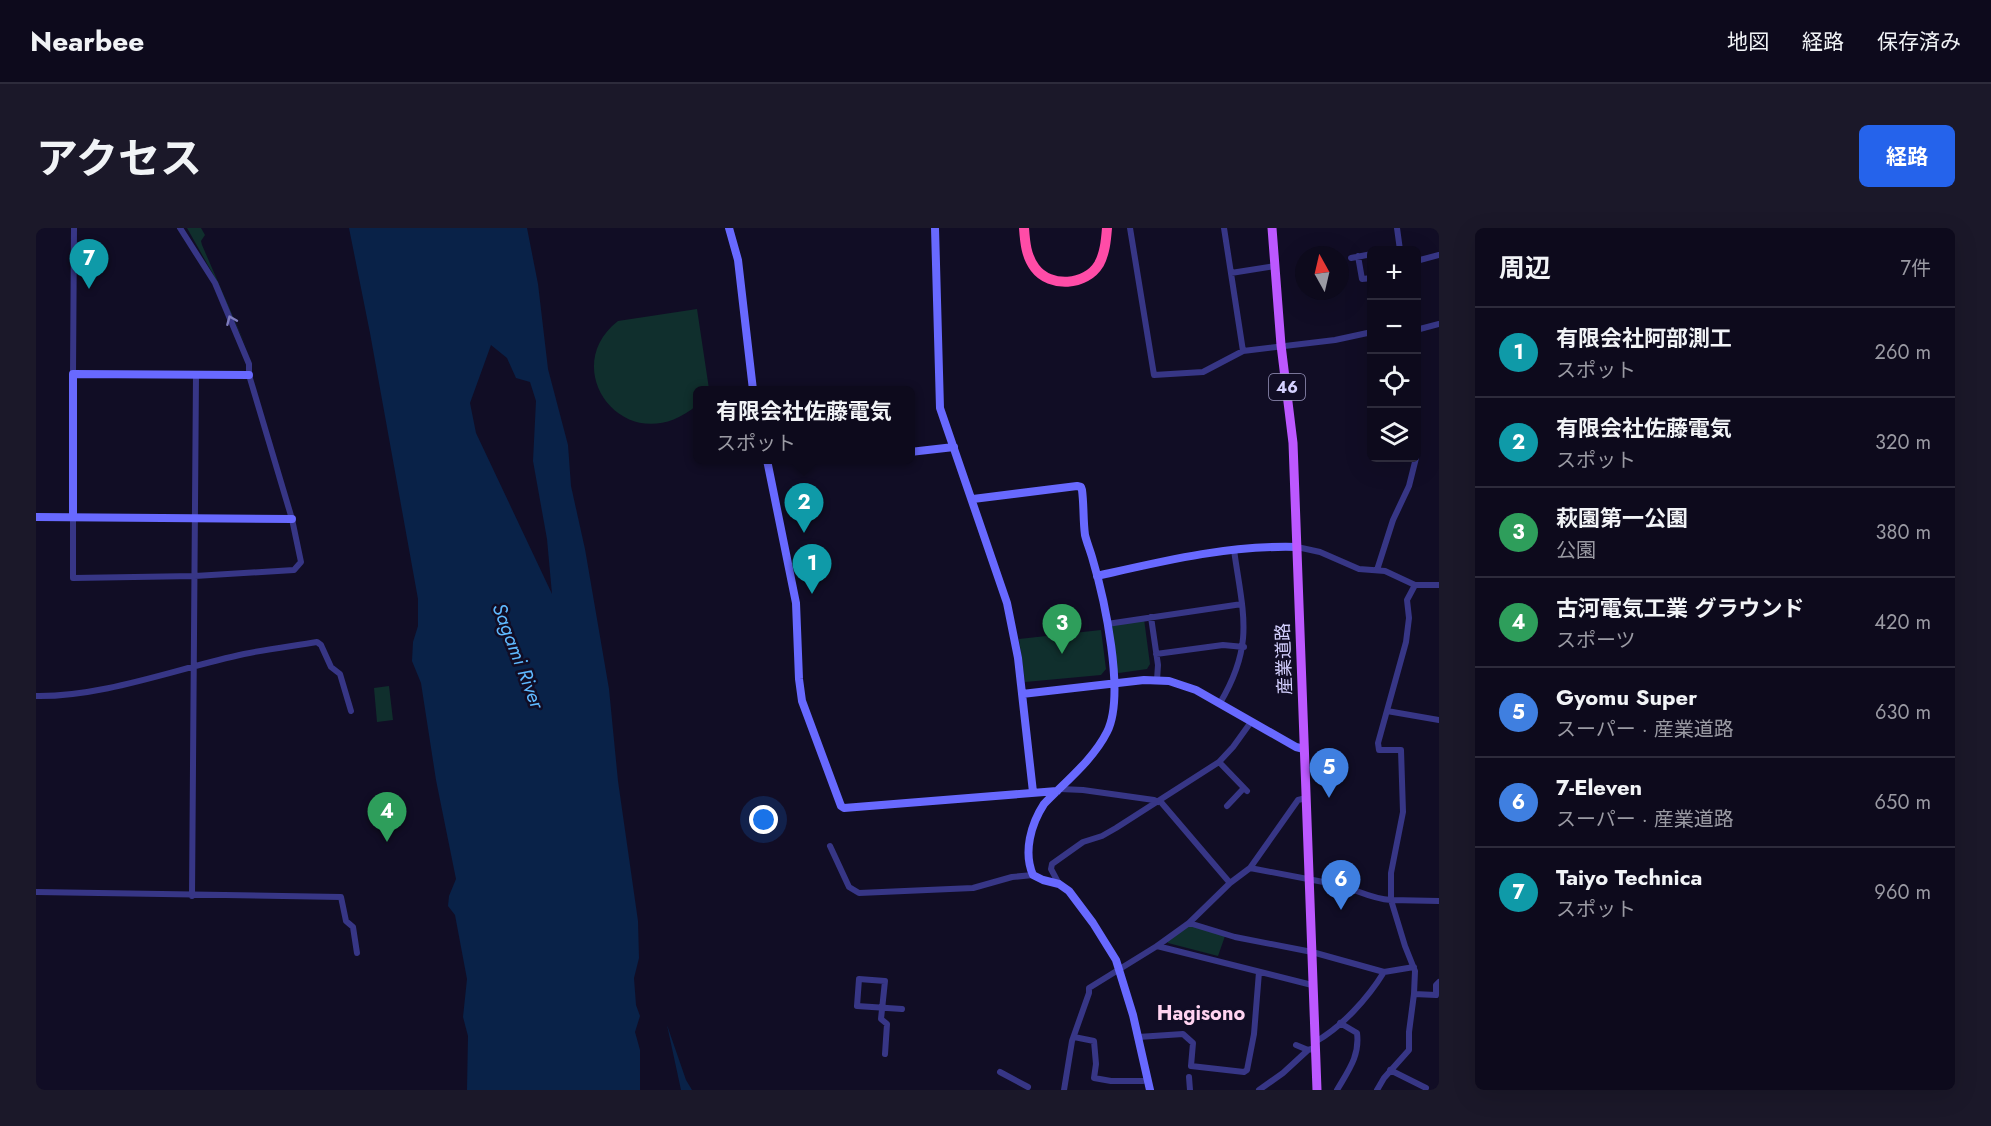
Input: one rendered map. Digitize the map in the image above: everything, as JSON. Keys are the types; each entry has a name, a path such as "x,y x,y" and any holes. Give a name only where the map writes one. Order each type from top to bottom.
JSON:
{"highway":[{"path":"1024,228 1026,250 1033,266 1046,278 1061,282 1078,280 1095,269 1104,249 1107,228"},
{"path":"1030,228 1032,248 1040,265 1047,271 1066,276 1080,272 1091,264 1097,253 1101,228"}],"main road":[{"name":"産業道路","path":"1272,228 1281,345 1292,422 1312,952 1313,1046 1317,1090"}],"street":[{"path":"74,228 73,578 195,576 294,570 301,562 292,519 249,375 249,364 215,283 180,228"},
{"path":"729,228 738,260 753,386"},
{"path":"935,228 940,408 1007,603 1015,640 1033,792"},
{"path":"1130,228 1154,375 1203,372 1243,351 1335,340 1367,333"},
{"path":"1224,228 1243,351"},
{"path":"1397,228 1399,246"},
{"path":"1367,255 1355,257 1362,279 1367,278"},
{"path":"1421,260 1439,255"},
{"path":"1231,273 1275,266"},
{"path":"1421,329 1439,324"},
{"path":"73,374 249,375"},
{"path":"192,896 196,374"},
{"path":"915,451 954,447"},
{"path":"1377,570 1393,520 1409,486 1415,462"},
{"path":"768,464 796,603 798,669 802,701 841,806 844,808 1058,790 1083,790 1155,800 1159,801 1230,883"},
{"path":"973,499 1081,487 1086,536 1107,624 1114,684 1113,716 1108,732 1097,748 1039,812 1027,857 1033,875"},
{"path":"36,517 292,519"},
{"path":"1097,576 1167,560 1234,550 1297,547 1320,552 1359,569 1391,573 1415,585 1439,585"},
{"path":"1220,704 1236,673 1244,647 1245,623 1234,550"},
{"path":"1377,1090 1409,1050 1414,994 1414,967 1391,900 1391,873 1402,822 1401,750 1383,751 1378,747 1406,642 1409,618 1407,600 1415,585"},
{"path":"1107,624 1242,604"},
{"path":"1151,617 1157,680"},
{"path":"36,696 63,696 194,668 243,654 317,642 321,645 331,667 340,674 351,711"},
{"path":"1156,654 1223,645 1244,647"},
{"path":"1022,694 1157,680 1183,685 1296,747 1304,749"},
{"path":"1387,711 1439,720"},
{"path":"1059,884 1051,869 1052,864 1083,842 1102,836 1219,762 1251,722"},
{"path":"1219,762 1245,789 1227,806"},
{"path":"1064,1090 1074,1037 1089,988 1157,946 1189,923 1230,883 1250,868 1298,800 1306,798"},
{"path":"830,846 849,886 859,893 973,888 1012,877 1033,875 1059,884 1069,891 1120,969 1150,1090"},
{"path":"1250,868 1352,888 1373,898 1439,901"},
{"path":"36,892 342,897 346,921 352,927 357,953"},
{"path":"1189,923 1235,937 1312,952 1384,972 1414,967"},
{"path":"1157,946 1312,985"},
{"path":"1138,1037 1183,1034 1193,1043 1191,1066 1244,1072 1254,1034 1259,972"},
{"path":"1259,1090 1329,1034 1372,991 1384,972"},
{"path":"885,1054 887,1024 881,1019 882,1008 885,981 859,979 857,1006 882,1008 902,1009"},
{"path":"1414,994 1436,994 1436,985 1439,982"},
{"path":"1337,1090 1357,1056 1358,1043 1357,1033 1340,1023"},
{"path":"1074,1037 1094,1041 1096,1064 1094,1078 1111,1081 1143,1081"},
{"path":"1296,1046 1313,1046"},
{"path":"1390,1071 1426,1088"},
{"path":"1000,1072 1028,1087"},
{"path":"1189,1077 1190,1090"}],"green space":[{"path":"187,228 201,228 205,235 201,241 202,245 248,351 213,274"},
{"path":"697,309 709,386 693,386 693,407 671,420 647,424 625,417 608,404 597,385 594,363 600,341 618,321"},
{"path":"1144,619 1150,664 1147,669 1119,673 1115,671 1110,624"},
{"path":"1101,630 1106,669 1101,675 1025,682 1019,639"},
{"path":"389,686 393,720 377,722 374,688"},
{"path":"1192,926 1225,936 1218,956 1168,943 1168,940"}],"water":[{"name":"Sagami River","path":"349,228 527,228 538,284 548,369 568,445 571,486 585,549 609,689 618,781 638,921 639,958 634,978 636,1005 640,1016 635,1032 640,1050 640,1090 467,1090 468,1036 463,1017 467,979 455,915 448,906 449,896 456,879 436,780 421,683 412,661 413,642 418,626 418,599","holes":["491,345 507,358 516,378 530,382 536,401 533,461 547,539 552,594 476,433 470,403"]},
{"path":"667,1025 686,1080 692,1090 681,1090"}],"place":[{"name":"Taiyo Technica","path":"89,289"},
{"name":"有限会社佐藤電気","path":"804,533"},
{"name":"有限会社阿部測工","path":"812,594"},
{"name":"萩園第一公園","path":"1062,654"},
{"name":"Gyomu Super","path":"1329,798"},
{"name":"古河電気工業 グラウンド","path":"387,842"},
{"name":"7-Eleven","path":"1341,910"}],"district":[{"name":"Hagisono","path":"1201,1013"}]}
